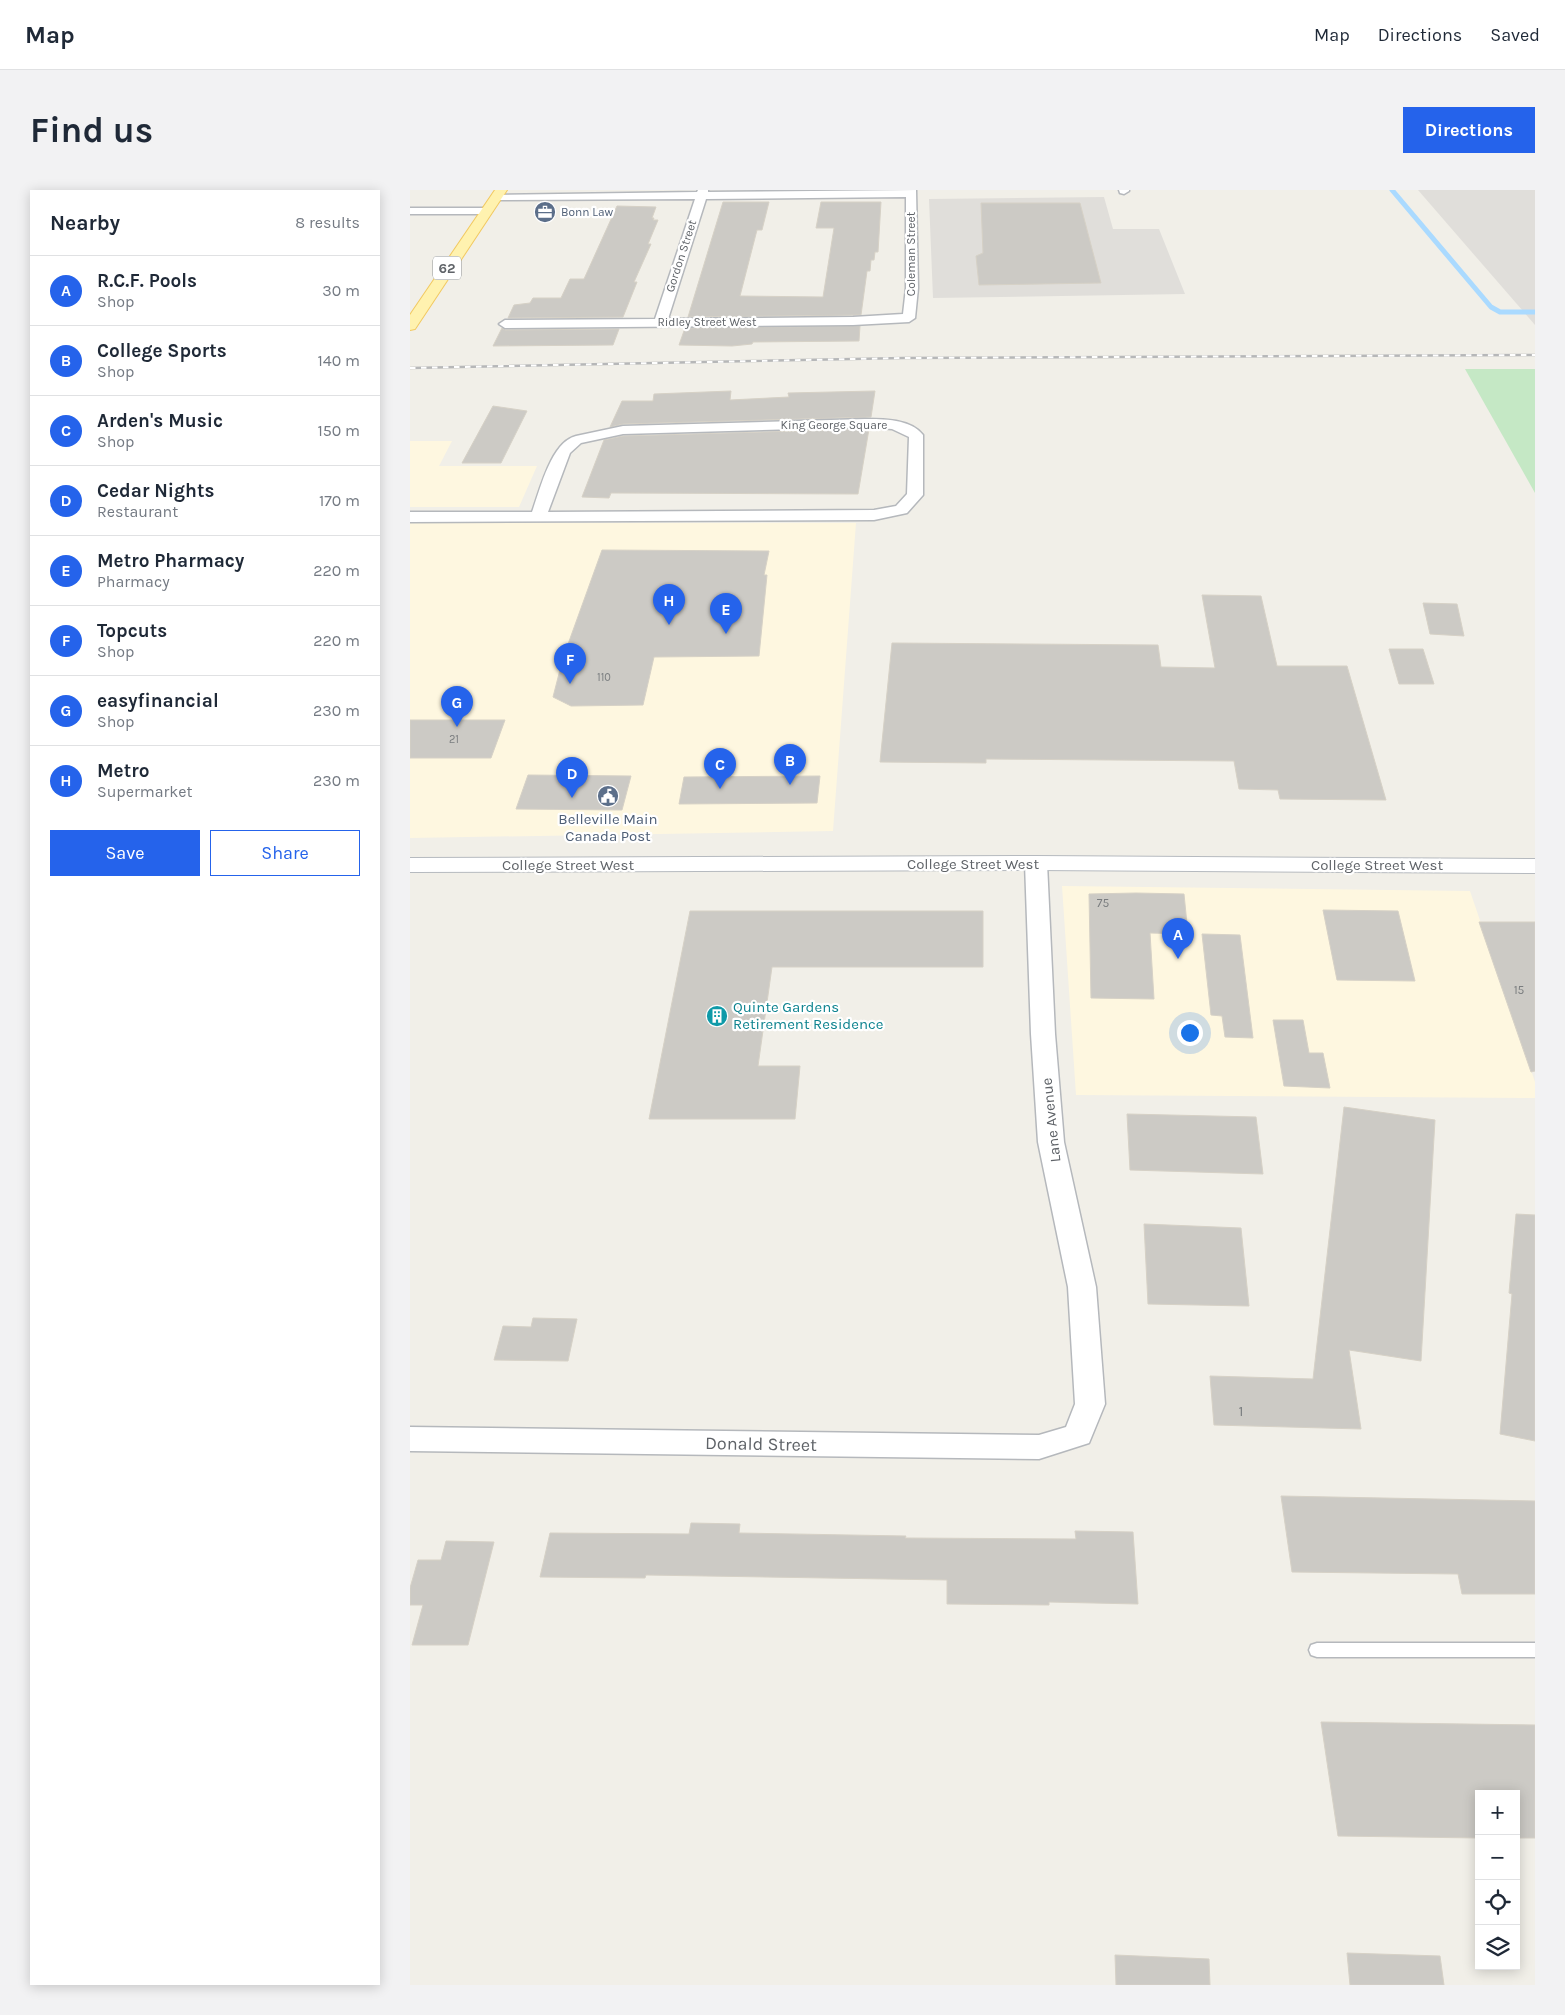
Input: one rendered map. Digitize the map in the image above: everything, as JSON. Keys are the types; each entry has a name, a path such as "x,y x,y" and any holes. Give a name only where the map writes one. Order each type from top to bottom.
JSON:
{"main road":[{"name":"62","path":"410,326 499,194"},
{"name":"College Street West","path":"410,865 1036,863 1535,866"}],"street":[{"path":"499,194 911,192"},
{"name":"Coleman Street","path":"909,318 912,288 911,192"},
{"name":"Gordon Street","path":"660,322 702,193"},
{"path":"410,211 486,211"},
{"name":"Ridley Street West","path":"505,324 853,321 909,318"},
{"name":"King George Square","path":"410,517 538,517 874,515 901,510 915,495 916,435 908,428 889,423 623,430 596,434 576,440 562,451 538,517"},
{"name":"Lane Avenue","path":"1036,863 1043,1034 1051,1142 1082,1287 1090,1404"},
{"name":"Donald Street","path":"410,1440 1039,1447 1078,1434 1090,1404"}],"lane":[{"path":"1317,1650 1535,1650"}],"shaded area":[{"path":"1418,190 1535,190 1535,325"},
{"path":"1104,197 1113,229 1159,229 1185,294 933,298 929,199"},
{"path":"410,441 452,441 439,466 537,466 519,507 410,507"},
{"path":"410,523 856,523 833,831 410,838"},
{"path":"1062,886 1470,891 1535,1082 1535,1098 1076,1095"}],"green space":[{"path":"1465,369 1535,369 1535,493"}],"building":[{"path":"723,202 769,202 762,230 757,230 740,296 823,297 834,228 816,228 821,202 881,202 878,252 875,252 874,260 871,260 870,271 867,271 861,315 688,317"},
{"path":"981,203 1080,203 1101,283 979,285 976,256 983,253"},
{"path":"617,206 656,207 652,218 654,218 653,220 658,220 648,244 651,244 634,282 637,282 623,317 508,318 514,305 530,303 533,298 561,298 570,279 584,279"},
{"path":"860,326 859,341 753,342 752,344 732,346 679,345 685,328"},
{"path":"502,328 505,330 619,329 613,345 493,346"},
{"path":"731,391 730,400 789,397 788,393 875,391 871,417 623,424 610,427 622,401 653,401 654,394"},
{"path":"493,406 527,411 501,463 462,463"},
{"path":"869,429 858,494 611,493 609,498 582,497 604,440 623,436"},
{"path":"602,550 769,551 764,575 767,575 759,656 654,657 643,705 571,706 553,697 563,658"},
{"path":"1202,595 1261,596 1277,666 1347,666 1386,800 1280,799 1278,790 1239,789 1234,761 986,759 986,763 880,762 892,643 1158,645 1161,667 1215,668"},
{"path":"1423,603 1457,604 1464,636 1430,634"},
{"path":"1389,649 1423,649 1434,684 1399,684"},
{"path":"410,720 505,720 491,758 410,758"},
{"path":"528,775 631,776 622,810 516,809"},
{"path":"820,776 817,803 679,804 684,777"},
{"path":"1089,894 1184,894 1188,934 1150,933 1154,999 1091,998"},
{"path":"1323,910 1398,911 1415,981 1337,980"},
{"name":"Quinte Gardens Retirement Residence","path":"690,911 983,911 983,967 772,967 758,1066 800,1066 795,1119 649,1119"},
{"path":"1479,922 1535,922 1535,1071 1531,1072"},
{"path":"1202,934 1240,935 1253,1038 1225,1037 1222,1016 1211,1015"},
{"path":"1273,1020 1303,1020 1309,1053 1323,1053 1330,1088 1284,1086"},
{"path":"1344,1107 1435,1120 1421,1361 1349,1350 1361,1429 1214,1425 1210,1376 1313,1379"},
{"path":"1127,1114 1256,1117 1263,1174 1130,1170"},
{"path":"1516,1214 1535,1215 1535,1441 1500,1434 1512,1294 1509,1293"},
{"path":"1144,1224 1241,1228 1249,1306 1148,1304"},
{"path":"533,1318 577,1319 568,1361 494,1360 503,1326 531,1327"},
{"path":"1281,1496 1535,1501 1535,1594 1462,1594 1458,1574 1292,1572"},
{"path":"691,1523 740,1524 739,1533 906,1536 905,1538 1076,1539 1075,1531 1133,1532 1138,1604 1049,1602 1049,1605 947,1604 947,1580 646,1575 645,1578 540,1577 550,1533 689,1534"},
{"path":"446,1541 494,1542 468,1645 412,1645 423,1605 410,1605 410,1588 418,1560 441,1560"},
{"path":"1321,1722 1535,1725 1535,1838 1520,1838 1520,1790 1475,1790 1475,1838 1338,1836"},
{"path":"1347,1953 1440,1956 1444,1985 1350,1985"},
{"path":"1115,1955 1209,1959 1210,1985 1116,1985"}],"waterway":[{"path":"1392,190 1491,307 1500,312 1535,312"}],"railway":[{"path":"410,368 904,358 1535,355"}],"place":[{"name":"Bonn Law","path":"545,212"},
{"name":"Metro","path":"669,625"},
{"name":"Metro Pharmacy","path":"726,634"},
{"name":"Topcuts","path":"570,684"},
{"name":"easyfinancial","path":"457,727"},
{"name":"College Sports","path":"790,785"},
{"name":"Arden's Music","path":"720,789"},
{"name":"Belleville Main Canada Post","path":"608,796"},
{"name":"Cedar Nights","path":"572,798"},
{"name":"R.C.F. Pools","path":"1178,959"},
{"name":"Quinte Gardens Retirement Residence","path":"717,1016"}]}
